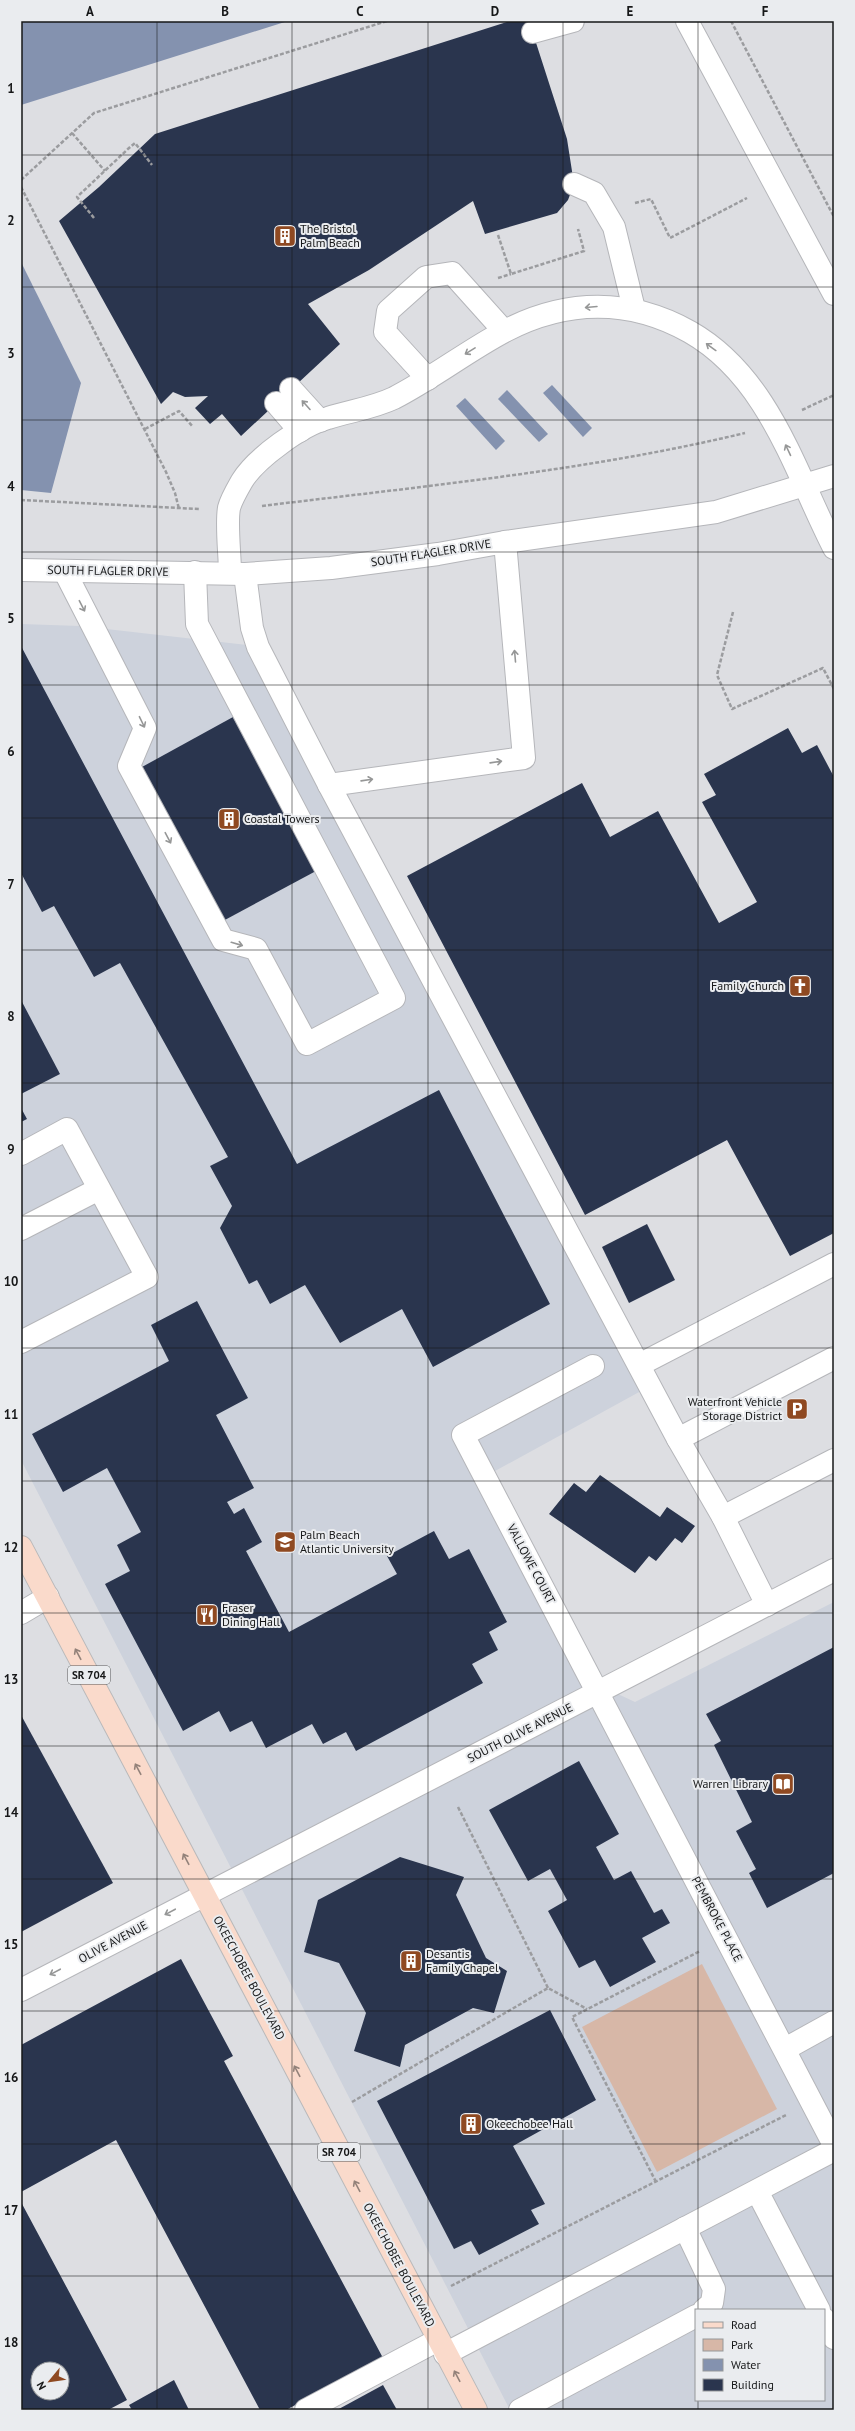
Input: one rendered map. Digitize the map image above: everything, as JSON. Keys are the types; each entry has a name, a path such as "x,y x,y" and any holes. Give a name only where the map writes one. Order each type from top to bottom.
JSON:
{"main road":[{"name":"OKEECHOBEE BOULEVARD","path":"21,1547 476,2410"}],"street":[{"path":"533,32 573,21"},
{"path":"688,21 834,294"},
{"path":"574,184 594,193 614,227 634,309"},
{"path":"428,379 385,332 388,311 426,277 452,273 504,331"},
{"path":"767,1605 723,1517 678,1439 329,785 258,647 238,573 229,508 243,479 268,454 300,431 320,421 392,399 428,379 504,331 561,310 604,306 634,309 691,333 721,354 747,382 775,422 834,548"},
{"path":"300,431 284,396 320,421"},
{"name":"SOUTH FLAGLER DRIVE","path":"21,570 64,572 238,573 331,568 438,554 505,542 716,512 834,476"},
{"path":"329,785 524,758 505,542"},
{"path":"64,572 145,728 129,766 222,940 256,950 307,1044 394,998 198,624 195,572"},
{"path":"21,1154 67,1129 147,1277 21,1342"},
{"path":"21,1229 99,1189"},
{"path":"639,1366 834,1264"},
{"path":"678,1439 834,1358"},
{"name":"VALLOWE COURT","path":"593,1366 463,1435 598,1693"},
{"path":"723,1517 834,1460"},
{"name":"SOUTH OLIVE AVENUE","path":"204,1893 598,1693 834,1570"},
{"path":"21,1613 48,1597"},
{"name":"PEMBROKE PLACE","path":"598,1693 834,2145"},
{"name":"OLIVE AVENUE","path":"21,1990 204,1893"},
{"path":"784,2049 834,2022"},
{"path":"306,2410 442,2347 685,2228 834,2150"},
{"path":"757,2191 818,2309"},
{"path":"685,2228 714,2289 712,2303 705,2309"},
{"path":"520,2410 695,2317"},
{"path":"825,2321 834,2338"}],"path":[{"path":"21,180 94,113 387,21"},
{"path":"732,21 834,217"},
{"path":"72,133 105,170"},
{"path":"94,218 77,196 105,170 135,143 152,165"},
{"path":"21,187 145,429 175,493 179,509"},
{"path":"632,203 651,199 670,238 746,198"},
{"path":"498,235 511,274 584,251 577,222"},
{"path":"259,506 613,461 686,448 752,432 834,396"},
{"path":"145,429 179,411 193,427"},
{"path":"21,500 179,509 205,508"},
{"path":"733,612 717,675 732,709 823,668 834,689"},
{"path":"458,1807 548,1988 587,2008"},
{"path":"656,2182 572,2017 700,1950"},
{"path":"352,2102 548,1988"},
{"path":"452,2286 786,2115"}],"shaded area":[{"name":"Palm Beach Atlantic University","path":"21,624 80,626 247,645 641,1391 475,1482 577,1675 635,1702 834,1602 834,2410 510,2410 21,1460"}],"green space":[{"path":"702,1964 777,2109 657,2172 582,2027"}],"water":[{"path":"21,21 288,21 21,105"},
{"path":"21,262 81,383 51,493 21,490"},
{"path":"552,385 592,428 583,437 543,393"},
{"path":"507,390 548,434 539,442 498,399"},
{"path":"465,398 505,441 496,450 456,406"}],"building":[{"path":"510,21 529,21 567,139 574,184 568,200 557,213 485,234 473,201 369,270 308,304 340,344 241,436 222,414 210,424 195,408 208,396 185,397 173,392 161,404 59,221 99,187 155,134"},
{"path":"21,646 297,1164 439,1090 550,1304 433,1367 402,1309 340,1343 305,1285 270,1304 257,1280 249,1284 220,1228 232,1206 210,1166 228,1157 120,963 94,977 54,906 42,912 21,873"},
{"name":"Coastal Towers","path":"233,717 316,871 223,921 142,767"},
{"path":"788,728 802,753 817,745 834,777 834,1233 790,1256 727,1140 585,1215 407,876 582,783 610,837 658,811 719,923 757,902 702,802 716,795 704,774"},
{"path":"21,1000 60,1074 21,1094"},
{"path":"21,1108 27,1119 21,1122"},
{"path":"647,1224 675,1280 629,1303 602,1247"},
{"path":"197,1301 248,1398 216,1415 254,1488 227,1502 234,1514 244,1508 262,1542 246,1551 289,1632 397,1574 387,1556 434,1531 449,1559 469,1549 507,1622 489,1632 498,1650 472,1664 483,1683 356,1751 346,1732 323,1744 312,1724 266,1748 252,1721 230,1732 219,1711 183,1731 105,1584 130,1571 117,1545 141,1532 107,1468 63,1492 32,1434 169,1361 151,1325"},
{"path":"600,1475 660,1517 667,1507 695,1526 682,1543 675,1538 656,1561 649,1556 635,1573 549,1514 574,1483 586,1492"},
{"name":"Warren Library","path":"834,1647 834,1873 767,1908 749,1873 756,1869 736,1831 752,1822 714,1745 721,1741 706,1714"},
{"path":"21,1715 113,1883 21,1932"},
{"path":"579,1761 619,1834 596,1847 614,1880 631,1871 654,1913 662,1909 670,1923 642,1938 656,1962 610,1987 595,1960 579,1968 548,1911 567,1900 550,1869 528,1881 489,1810"},
{"name":"Desantis Family Chapel","path":"400,1857 464,1877 456,1895 486,1958 507,1971 494,2013 473,2008 405,2045 400,2067 354,2051 366,2013 339,1963 304,1952 318,1900"},
{"path":"181,1959 233,2056 224,2061 383,2358 286,2410 260,2410 116,2140 21,2192 21,2045"},
{"name":"Okeechobee Hall","path":"550,2010 596,2100 513,2146 545,2204 531,2210 539,2224 479,2255 471,2241 454,2249 377,2101"},
{"path":"21,2202 127,2400 108,2410 21,2410"},
{"path":"174,2380 189,2410 132,2410 129,2405"},
{"path":"383,2385 397,2410 337,2410"}],"place":[{"name":"The Bristol Palm Beach","path":"285,236"},
{"name":"Coastal Towers","path":"229,819"},
{"name":"Family Church","path":"800,986"},
{"name":"Waterfront Vehicle Storage District","path":"797,1409"},
{"name":"Palm Beach Atlantic University","path":"285,1542"},
{"name":"Fraser Dining Hall","path":"207,1615"},
{"name":"Warren Library","path":"783,1784"},
{"name":"Desantis Family Chapel","path":"411,1961"},
{"name":"Okeechobee Hall","path":"471,2124"}]}
